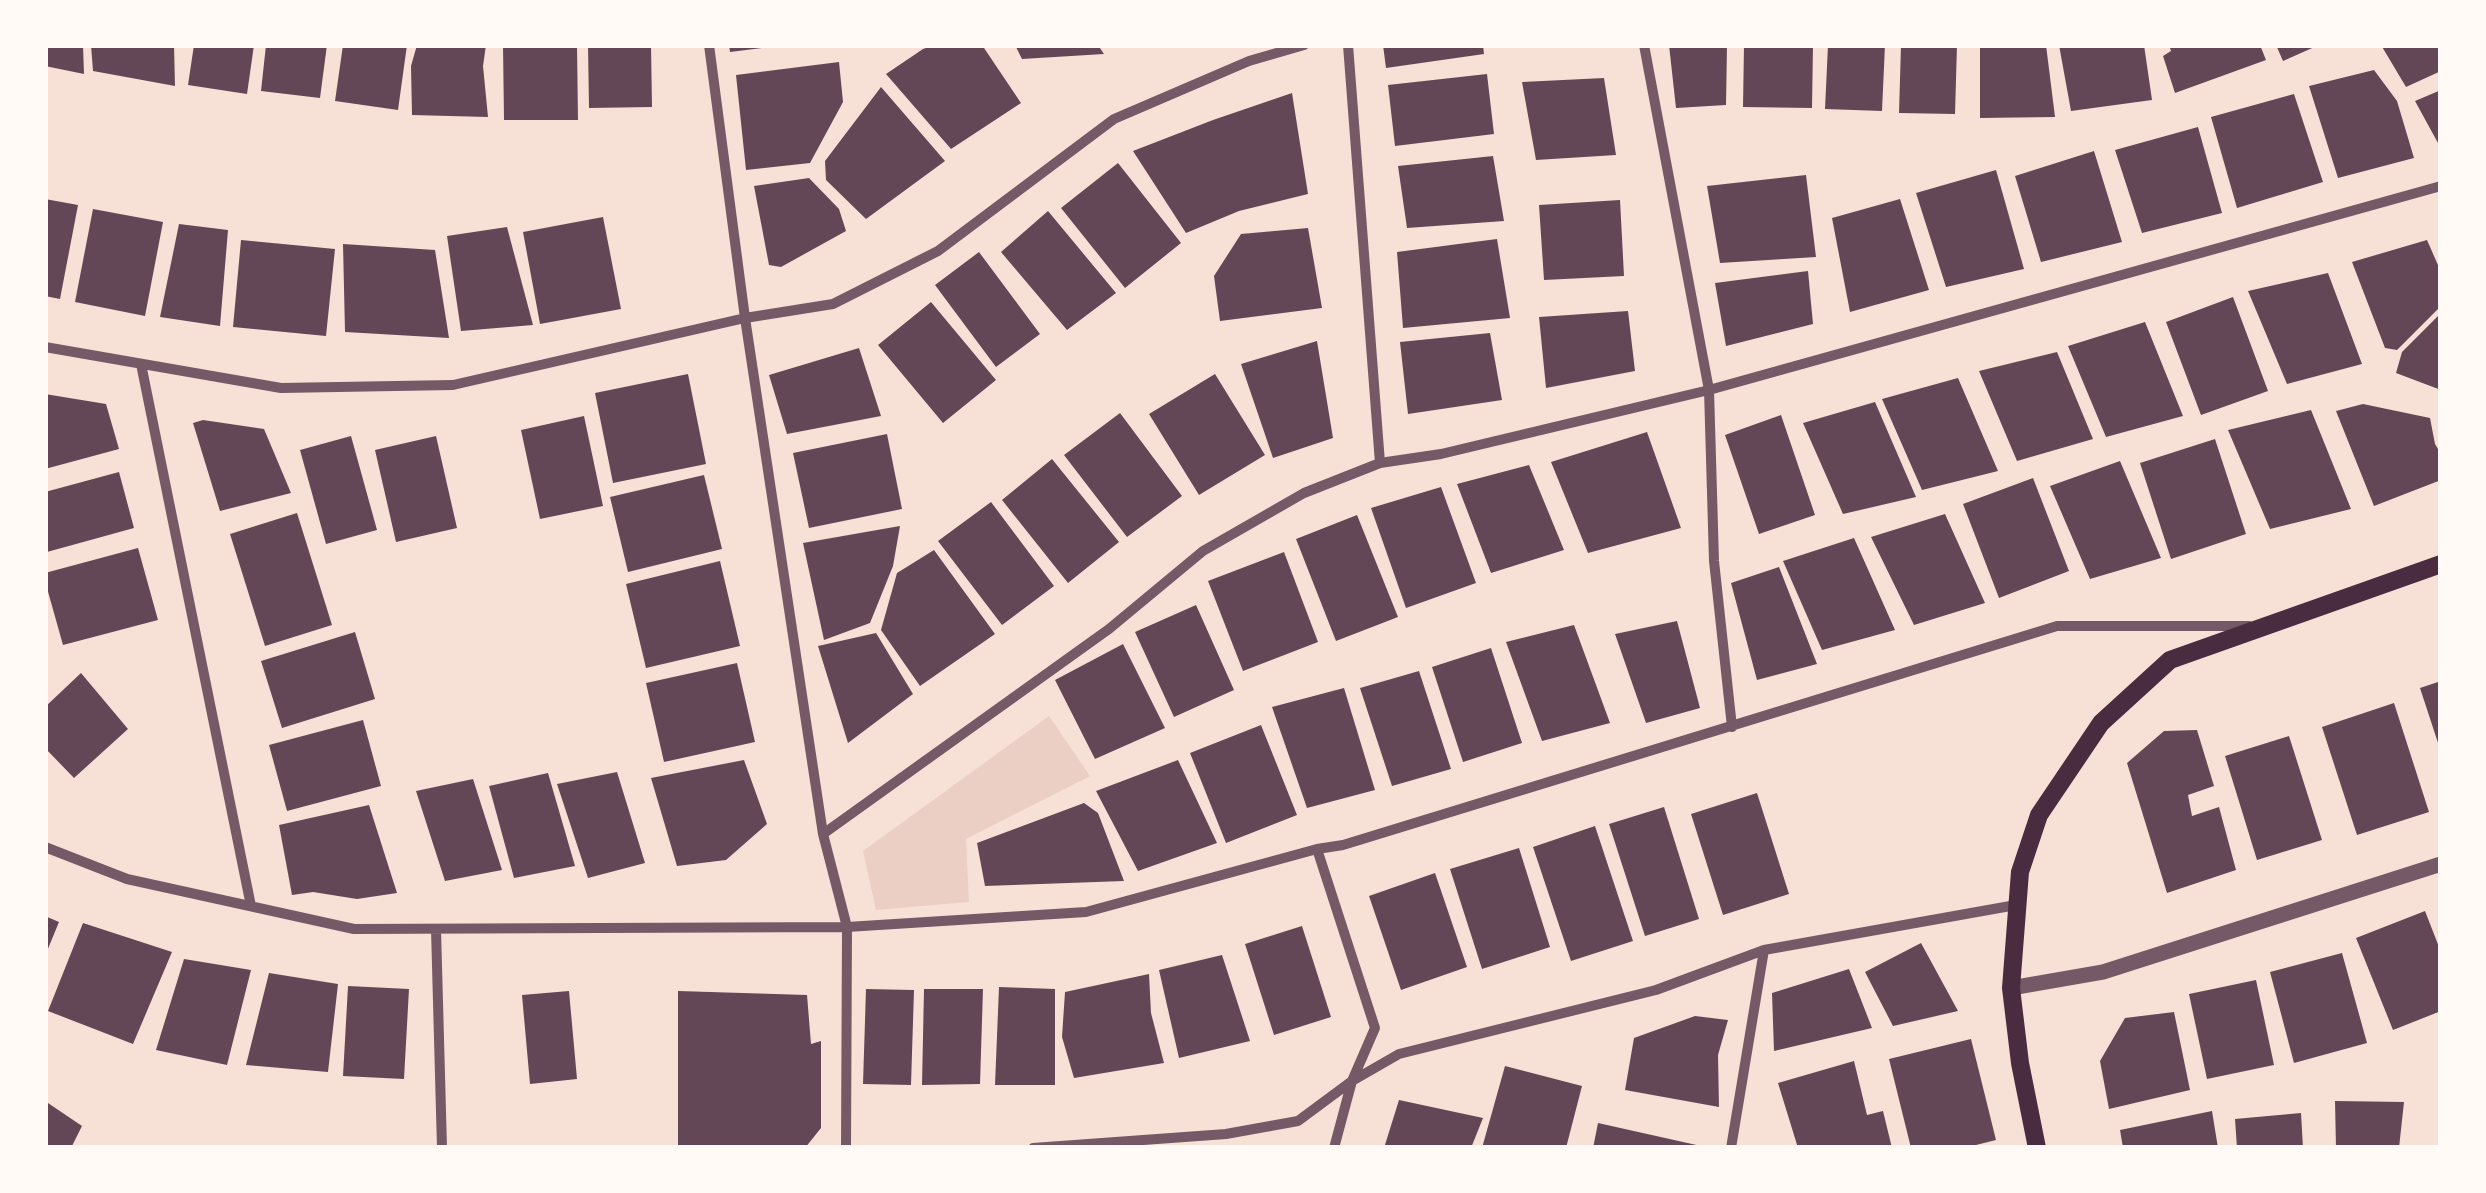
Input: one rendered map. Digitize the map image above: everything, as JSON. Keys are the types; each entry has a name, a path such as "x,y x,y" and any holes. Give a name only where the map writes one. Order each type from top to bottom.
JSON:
{"main road":[{"path":"2037,1148 2011,988 2020,872 2039,815 2101,722 2170,660 2439,564"}],"street":[{"path":"710,45 745,318 823,834 847,927 846,1148"},
{"path":"45,347 281,388 453,385 745,318 834,304 938,252 1114,119 1249,61 1304,45"},
{"path":"1348,45 1380,463"},
{"path":"1644,45 1709,390 1714,561 1732,727"},
{"path":"823,834 1109,629 1203,551 1304,493 1380,463 1440,454 1709,390 2441,186"},
{"path":"141,364 251,906"},
{"path":"45,847 127,879 354,929 847,927 1086,912 1317,848 1342,845 2057,626 2265,626"},
{"path":"1317,848 1375,1028 1352,1081 1334,1148"},
{"path":"2011,988 2102,972 2441,864"},
{"path":"1034,1148 1226,1134 1298,1122 1352,1081 1398,1054 1656,990 1764,950 2016,905"},
{"path":"436,928 442,1148"},
{"path":"1730,1148 1764,950"}],"shaded area":[{"path":"1049,716 1090,776 966,839 969,902 876,910 863,851"}],"building":[{"path":"45,45 83,45 84,74 45,66"},
{"path":"91,45 174,45 175,86 93,71"},
{"path":"194,45 254,45 247,94 188,85"},
{"path":"266,45 327,45 320,98 261,91"},
{"path":"343,45 407,45 398,110 335,101"},
{"path":"417,45 486,45 483,66 488,117 412,115 411,66"},
{"path":"503,45 577,45 578,120 504,120"},
{"path":"588,45 651,45 652,107 589,108"},
{"path":"729,45 770,45 770,47 730,52"},
{"path":"935,45 982,45 1021,103 951,149 886,74"},
{"path":"1015,45 1098,45 1104,54 1022,59"},
{"path":"1383,45 1483,45 1484,54 1386,68"},
{"path":"1669,45 1727,45 1726,105 1676,108"},
{"path":"1744,45 1813,45 1812,108 1743,107"},
{"path":"1828,45 1885,45 1882,111 1825,109"},
{"path":"1901,45 1957,45 1955,114 1899,113"},
{"path":"1980,45 2046,45 2055,117 1980,118"},
{"path":"2059,45 2144,45 2152,100 2071,111"},
{"path":"2169,45 2260,45 2266,60 2175,93 2163,56 2171,51"},
{"path":"2276,45 2319,45 2283,61"},
{"path":"2381,45 2441,45 2441,71 2406,87"},
{"path":"839,62 843,102 810,163 746,170 736,75"},
{"path":"2374,70 2397,101 2414,158 2338,178 2309,86"},
{"path":"1487,74 1494,134 1395,146 1388,85"},
{"path":"1604,78 1616,155 1536,160 1522,82"},
{"path":"881,87 945,161 866,219 826,180 825,161"},
{"path":"2441,90 2441,142 2438,143 2415,101"},
{"path":"1292,93 1308,194 1239,211 1186,233 1133,151"},
{"path":"2294,94 2323,182 2237,208 2211,117"},
{"path":"2198,127 2222,213 2142,233 2115,150"},
{"path":"2094,151 2122,242 2041,262 2015,176"},
{"path":"1493,156 1504,221 1407,228 1398,166"},
{"path":"1118,163 1181,243 1125,288 1061,208"},
{"path":"1996,170 2024,269 1946,287 1916,193"},
{"path":"1806,175 1816,257 1720,263 1707,186"},
{"path":"809,178 839,209 846,231 781,267 769,265 754,186"},
{"path":"45,199 78,205 60,299 45,296"},
{"path":"1900,199 1929,290 1850,312 1832,218"},
{"path":"1620,200 1624,276 1544,280 1539,205"},
{"path":"93,209 163,222 145,316 75,302"},
{"path":"1048,211 1116,293 1067,330 1001,252"},
{"path":"603,217 621,309 540,324 523,232"},
{"path":"179,224 228,230 220,326 160,317"},
{"path":"507,227 533,325 461,331 447,236"},
{"path":"1308,228 1322,308 1220,321 1214,276 1241,234"},
{"path":"1497,239 1510,318 1403,328 1397,252"},
{"path":"241,240 335,249 326,336 233,327"},
{"path":"2427,240 2441,272 2441,306 2397,350 2385,348 2352,262"},
{"path":"343,244 435,250 449,338 345,332"},
{"path":"979,252 1040,334 996,367 935,285"},
{"path":"1808,271 1813,324 1726,346 1715,283"},
{"path":"2328,273 2362,364 2287,384 2248,291"},
{"path":"2233,297 2268,391 2201,415 2166,322"},
{"path":"931,302 996,380 943,423 878,345"},
{"path":"1628,311 1635,371 1546,388 1539,317"},
{"path":"2441,313 2441,390 2396,373 2402,352"},
{"path":"2145,322 2183,416 2106,437 2068,346"},
{"path":"1490,333 1502,400 1408,414 1400,342"},
{"path":"1317,341 1333,438 1273,458 1241,364"},
{"path":"859,348 881,416 787,434 769,375"},
{"path":"2057,352 2093,439 2017,461 1979,371"},
{"path":"688,374 706,464 613,483 595,393"},
{"path":"1215,374 1265,455 1199,495 1149,414"},
{"path":"1958,378 1998,471 1922,490 1882,399"},
{"path":"45,394 106,404 119,449 45,469"},
{"path":"1875,402 1916,497 1843,514 1803,423"},
{"path":"2363,404 2430,418 2441,454 2441,480 2374,506 2336,411"},
{"path":"2311,410 2351,509 2270,529 2228,430"},
{"path":"1120,413 1182,496 1127,537 1064,455"},
{"path":"1781,415 1815,515 1759,534 1725,435"},
{"path":"584,416 603,506 540,519 521,430"},
{"path":"203,420 264,429 291,493 220,511 193,423"},
{"path":"1647,432 1681,528 1588,553 1551,462"},
{"path":"887,434 902,509 809,528 793,453"},
{"path":"351,436 377,530 326,544 300,450"},
{"path":"436,436 457,528 396,542 375,450"},
{"path":"2215,439 2246,534 2171,559 2140,463"},
{"path":"1052,459 1119,542 1068,583 1002,500"},
{"path":"2120,461 2161,558 2090,579 2050,486"},
{"path":"1529,465 1564,550 1491,573 1457,484"},
{"path":"119,472 134,528 47,552 45,492"},
{"path":"704,475 722,549 628,572 610,497"},
{"path":"2033,478 2069,571 1999,598 1963,504"},
{"path":"1441,487 1476,583 1406,608 1371,508"},
{"path":"991,502 1054,586 1002,625 938,541"},
{"path":"297,513 332,625 265,646 230,534"},
{"path":"1945,514 1985,603 1914,625 1871,537"},
{"path":"1357,515 1398,617 1336,641 1296,539"},
{"path":"900,526 893,566 870,623 824,640 803,543"},
{"path":"1854,538 1895,630 1822,650 1783,561"},
{"path":"138,548 158,620 63,645 45,573"},
{"path":"934,550 995,634 920,686 881,630 897,573"},
{"path":"1284,552 1318,642 1243,671 1208,581"},
{"path":"720,561 740,646 646,668 626,584"},
{"path":"1779,567 1817,664 1757,680 1731,583"},
{"path":"1196,605 1234,690 1174,717 1135,632"},
{"path":"1677,621 1700,708 1646,723 1615,634"},
{"path":"1574,625 1610,723 1542,741 1506,642"},
{"path":"355,632 375,699 282,728 261,661"},
{"path":"876,633 913,694 848,743 818,646"},
{"path":"1123,644 1165,728 1095,759 1055,680"},
{"path":"1491,648 1522,743 1463,762 1432,667"},
{"path":"737,663 755,742 664,762 646,683"},
{"path":"1419,671 1451,769 1392,786 1360,688"},
{"path":"81,673 128,729 74,778 45,748 45,707"},
{"path":"2441,681 2441,749 2440,749 2420,688"},
{"path":"1344,688 1375,790 1307,808 1272,707"},
{"path":"2394,703 2429,812 2357,835 2322,727"},
{"path":"363,720 381,786 287,811 269,745"},
{"path":"1261,725 1297,815 1226,843 1190,753"},
{"path":"2197,730 2214,786 2188,795 2192,816 2219,807 2236,870 2167,893 2127,763 2164,731"},
{"path":"2289,736 2322,840 2257,860 2225,756"},
{"path":"744,760 767,824 726,860 677,866 651,778"},
{"path":"1178,760 1217,843 1138,871 1096,791"},
{"path":"617,772 645,863 588,878 557,784"},
{"path":"548,773 575,866 514,878 489,786"},
{"path":"473,779 502,870 445,881 416,791"},
{"path":"1757,793 1789,894 1723,915 1691,814"},
{"path":"1084,803 1098,813 1124,881 985,886 977,843"},
{"path":"369,805 397,893 357,899 313,892 292,895 279,825"},
{"path":"1664,807 1699,919 1645,936 1609,824"},
{"path":"1595,826 1633,941 1571,961 1533,847"},
{"path":"1519,848 1550,947 1482,969 1450,869"},
{"path":"1435,873 1467,967 1401,990 1369,896"},
{"path":"2425,911 2441,952 2441,1011 2393,1030 2356,938"},
{"path":"45,916 59,922 45,956"},
{"path":"83,923 172,952 133,1044 48,1011"},
{"path":"1302,926 1331,1017 1274,1035 1245,944"},
{"path":"1921,943 1958,1011 1893,1026 1865,972"},
{"path":"2342,953 2367,1043 2294,1063 2270,972"},
{"path":"1222,955 1250,1041 1179,1058 1159,970"},
{"path":"184,959 251,970 227,1065 156,1050"},
{"path":"1849,969 1872,1028 1774,1051 1772,993"},
{"path":"269,973 338,984 328,1072 246,1065"},
{"path":"1149,974 1151,1013 1164,1063 1074,1078 1062,1037 1065,992"},
{"path":"2256,980 2274,1065 2207,1079 2189,994"},
{"path":"348,986 409,989 404,1079 343,1076"},
{"path":"999,987 1055,989 1055,1085 995,1085"},
{"path":"866,989 914,990 911,1085 863,1084"},
{"path":"924,989 983,989 980,1084 922,1085"},
{"path":"569,991 577,1079 530,1084 522,995"},
{"path":"678,991 807,995 811,1044 821,1041 821,1128 805,1148 678,1148"},
{"path":"2174,1012 2190,1090 2109,1109 2100,1061 2125,1018"},
{"path":"1695,1016 1728,1020 1718,1055 1719,1107 1625,1090 1634,1038"},
{"path":"1971,1039 1996,1140 1964,1148 1911,1148 1889,1059"},
{"path":"1854,1061 1867,1115 1883,1111 1892,1148 1798,1148 1778,1083"},
{"path":"1505,1066 1582,1086 1566,1148 1482,1148"},
{"path":"1399,1100 1483,1118 1471,1148 1384,1148"},
{"path":"45,1101 82,1126 71,1148 45,1148"},
{"path":"2335,1101 2404,1102 2399,1148 2336,1148"},
{"path":"2212,1111 2218,1148 2123,1148 2120,1130"},
{"path":"2301,1113 2303,1148 2237,1148 2235,1119"},
{"path":"1598,1123 1701,1146 1593,1148"}]}
